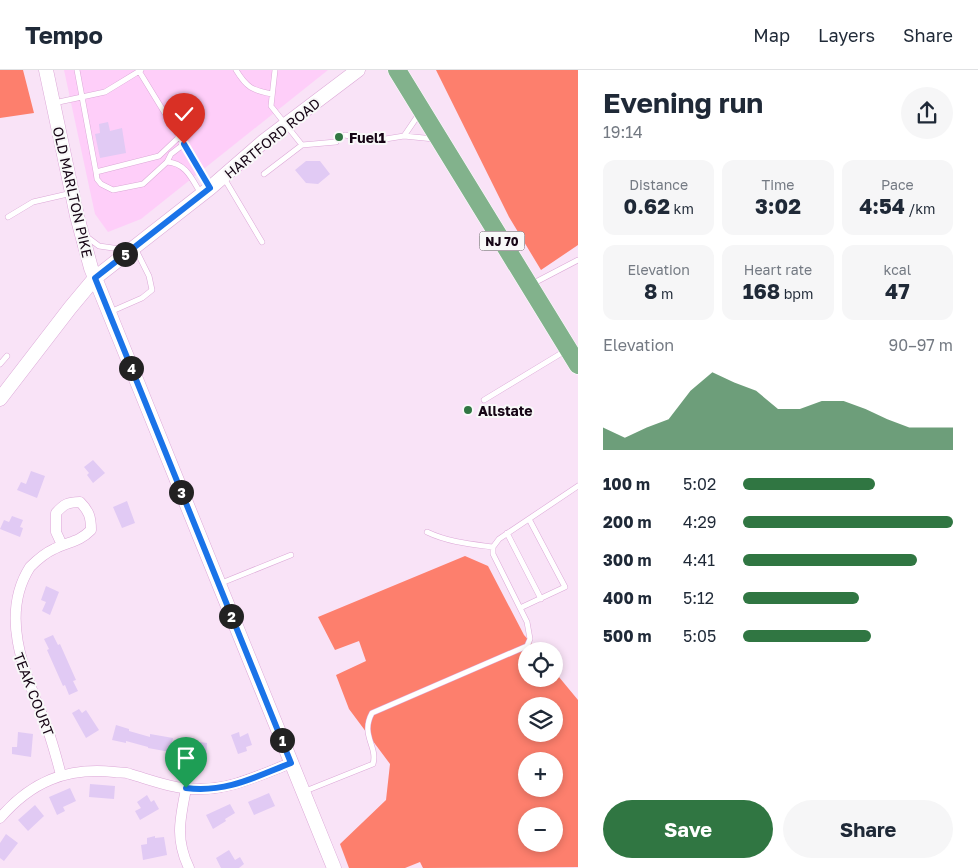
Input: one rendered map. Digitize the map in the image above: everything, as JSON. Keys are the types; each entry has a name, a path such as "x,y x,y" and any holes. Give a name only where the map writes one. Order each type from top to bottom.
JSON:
{"highway":[{"name":"NJ 70","path":"397,70 578,366"}],"street":[{"name":"OLD MARLTON PIKE","path":"46,70 81,233 95,278 334,868"},
{"name":"HARTFORD ROAD","path":"0,399 95,278 206,191 264,141 358,70"},
{"name":"TEAK COURT","path":"61,775 46,725 21,666 10,622 13,598 22,577 36,560 62,545 82,538 90,530 88,510 80,502 63,504 56,513 56,532 62,545"},
{"path":"0,818 32,788 61,775 93,771 127,773 186,788 203,789 233,785 291,763"},
{"path":"186,788 179,822 179,834 181,847 189,868"}],"lane":[{"path":"77,70 97,179 101,184 113,190 143,184 167,162 171,154 184,144"},
{"path":"236,70 244,84 257,91 272,94"},
{"path":"275,70 271,106 302,145"},
{"path":"53,103 105,92 140,71 184,144 206,191"},
{"path":"404,136 422,110"},
{"path":"345,135 374,141 404,136 440,139"},
{"path":"96,172 159,156 179,137"},
{"path":"264,174 302,145 336,142"},
{"path":"159,156 160,168"},
{"path":"167,162 173,162 185,168 206,191"},
{"path":"223,176 262,242"},
{"path":"8,217 33,202 72,192"},
{"path":"81,233 99,246 132,249 149,276 152,290 142,298 108,313"},
{"path":"529,286 578,260"},
{"path":"484,400 568,348"},
{"path":"0,364 7,356"},
{"path":"303,792 373,764 373,753 368,732 368,721 372,713 527,646 530,639 527,622 493,554 493,547 499,538 578,486"},
{"path":"520,608 565,588 529,519"},
{"path":"427,532 458,542 493,547"},
{"path":"507,533 541,599"},
{"path":"218,584 290,555"}],"shaded area":[{"path":"0,70 23,70 34,113 0,118"},
{"path":"64,70 328,70 141,219 108,232 95,214"},
{"path":"436,70 578,70 578,245 541,270 509,217"},
{"path":"465,556 488,566 524,635 530,642 518,642 518,687 563,687 563,682 578,700 578,867 423,868 420,862 405,868 349,868 340,844 386,800 390,764 349,709 336,675 366,661 359,641 335,650 318,617"}],"building":[{"path":"108,122 110,131 122,128 126,153 100,158 95,134 100,133 99,124"},
{"path":"306,161 320,161 330,174 318,184 306,183 295,170"},
{"path":"93,460 105,473 93,483 84,467"},
{"path":"31,471 45,476 37,498 17,490 21,482 26,484"},
{"path":"127,501 135,523 122,528 113,507"},
{"path":"12,516 23,520 20,527 23,528 20,537 0,529 4,520 9,522"},
{"path":"46,586 59,592 50,615 42,611 46,602 41,600"},
{"path":"53,635 58,645 60,644 76,680 73,681 78,691 69,695 65,685 63,686 44,639"},
{"path":"79,709 82,713 86,710 99,730 86,738 72,713"},
{"path":"116,725 150,737 150,734 173,738 170,752 126,741 126,743 112,740"},
{"path":"18,732 33,734 31,757 12,754 12,747 17,747"},
{"path":"239,732 240,737 248,733 252,745 246,747 247,751 238,754 231,735"},
{"path":"185,740 207,743 206,758 184,755"},
{"path":"90,784 115,786 114,799 89,797"},
{"path":"70,788 76,801 63,807 65,811 57,815 49,797"},
{"path":"269,793 275,806 254,815 248,802"},
{"path":"147,795 151,802 154,800 159,809 140,820 135,811 141,808 137,802"},
{"path":"230,804 235,813 213,829 206,815"},
{"path":"35,805 44,816 28,831 18,820"},
{"path":"6,834 18,843 4,861 0,858 0,843"},
{"path":"155,836 155,838 164,837 167,855 143,860 141,845 147,844 147,838"},
{"path":"229,850 235,860 240,857 244,864 239,868 221,868 216,858"}],"place":[{"name":"Fuel1","path":"339,137"},
{"name":"Allstate","path":"468,410"}],"route":[{"path":"184,144 210,188 95,278 291,763 233,785 203,789 186,788"}]}
